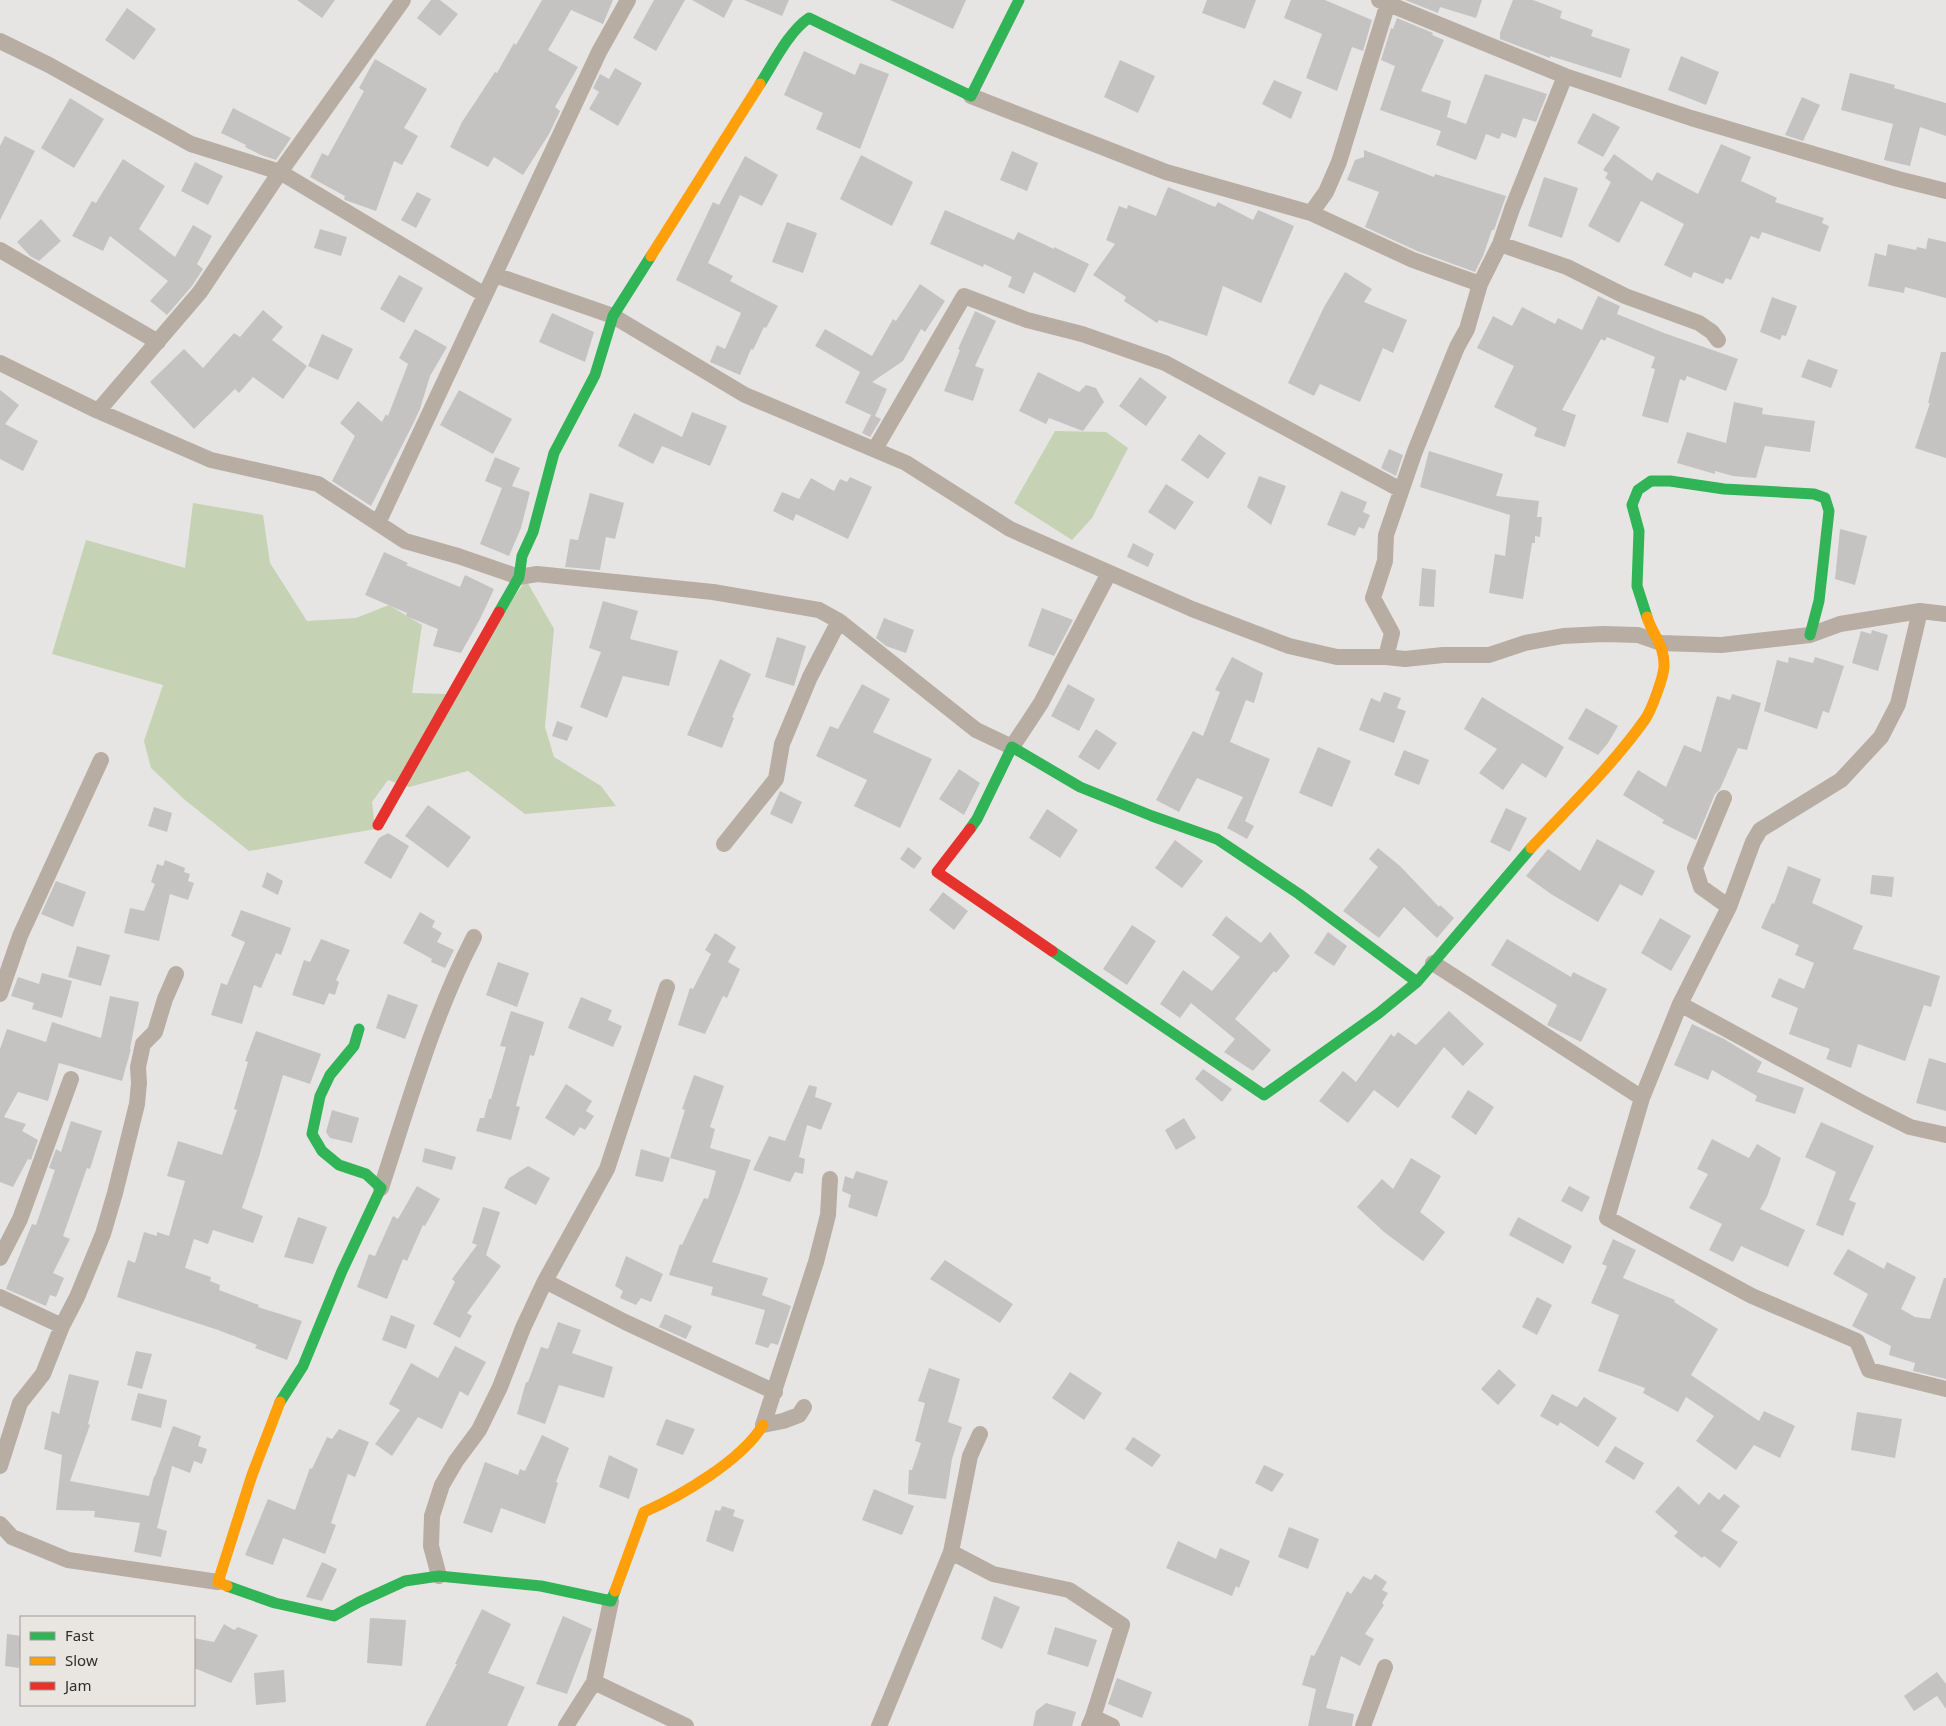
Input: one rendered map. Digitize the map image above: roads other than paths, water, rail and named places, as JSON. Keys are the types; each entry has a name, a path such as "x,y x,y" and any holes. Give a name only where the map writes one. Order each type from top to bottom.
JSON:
{"street":[{"path":"98,411 200,292 280,172 403,0"},
{"path":"378,523 598,52 628,0"},
{"path":"971,96 1019,0"},
{"path":"1311,213 1326,192 1339,162 1384,2 1565,76 1701,120 1898,179 1946,191"},
{"path":"378,825 519,577 522,556 533,532 554,454 595,375 613,316 783,48 803,22 809,18 971,96 1166,172 1311,213 1413,260 1480,284"},
{"path":"0,42 49,64 191,144 280,172 485,295"},
{"path":"1386,657 1392,633 1372,598 1384,561 1386,534 1446,373 1467,329 1480,284 1500,244 1565,76"},
{"path":"1500,244 1567,267 1625,296 1699,323 1712,332 1718,340"},
{"path":"0,250 158,342"},
{"path":"495,275 613,316 744,396 906,463 1010,529 1192,609 1289,646 1337,657 1405,659 1443,655 1489,655 1525,643 1563,636 1603,634 1638,635 1660,643 1721,645 1810,635 1840,624 1920,611 1946,614"},
{"path":"875,449 964,296 1027,320 1082,334 1165,363 1401,490"},
{"path":"0,363 98,411 212,460 318,484 405,541 458,556 519,577 537,574 713,592 819,610 839,621 976,730 1012,747 1080,787 1152,816 1217,839 1300,894 1417,982"},
{"path":"1109,573 1041,703 1012,747 977,818 937,872 1264,1095 1379,1013 1417,982 1512,869 1613,758 1646,717 1656,696 1664,668 1660,643 1650,626 1637,586 1639,531 1632,505 1638,490 1651,482 1670,481 1724,489 1814,494 1825,498 1829,511 1819,601 1810,635"},
{"path":"1920,611 1898,704 1881,737 1841,780 1760,830 1753,842 1729,907 1680,1004 1642,1098 1607,1218 1752,1296 1857,1342 1868,1370 1946,1389"},
{"path":"724,844 776,780 782,744 810,677 839,621"},
{"path":"0,994 20,936 101,760"},
{"path":"1724,798 1695,868 1702,887 1729,907"},
{"path":"218,1582 252,1475 283,1396 303,1366 342,1270 381,1188 413,1087 458,968 474,937"},
{"path":"1433,963 1642,1098"},
{"path":"0,1466 20,1403 43,1374 103,1234 137,1104 138,1067 143,1044 155,1032 165,999 176,974"},
{"path":"439,1576 431,1546 432,1516 442,1485 456,1461 479,1430 500,1387 523,1328 545,1281 607,1170 667,987"},
{"path":"1680,1004 1910,1127 1946,1134"},
{"path":"359,1028 354,1046 330,1075 320,1096 312,1134 322,1151 339,1165 366,1174 381,1188"},
{"path":"0,1258 20,1219 71,1079"},
{"path":"566,1726 594,1682 611,1601 644,1512 668,1502 722,1466 755,1438 763,1425 816,1262 828,1215 830,1179"},
{"path":"545,1281 625,1322 775,1392"},
{"path":"0,1297 62,1326"},
{"path":"763,1425 800,1415 804,1408"},
{"path":"879,1726 951,1552 970,1456 980,1434"},
{"path":"0,1524 12,1538 68,1560 218,1582 260,1599 297,1610 334,1616 359,1602 405,1581 439,1576 541,1586 611,1601"},
{"path":"951,1552 993,1574 1069,1590 1122,1625 1091,1722 1112,1726"},
{"path":"1363,1726 1385,1667"},
{"path":"594,1682 686,1726"}]}
